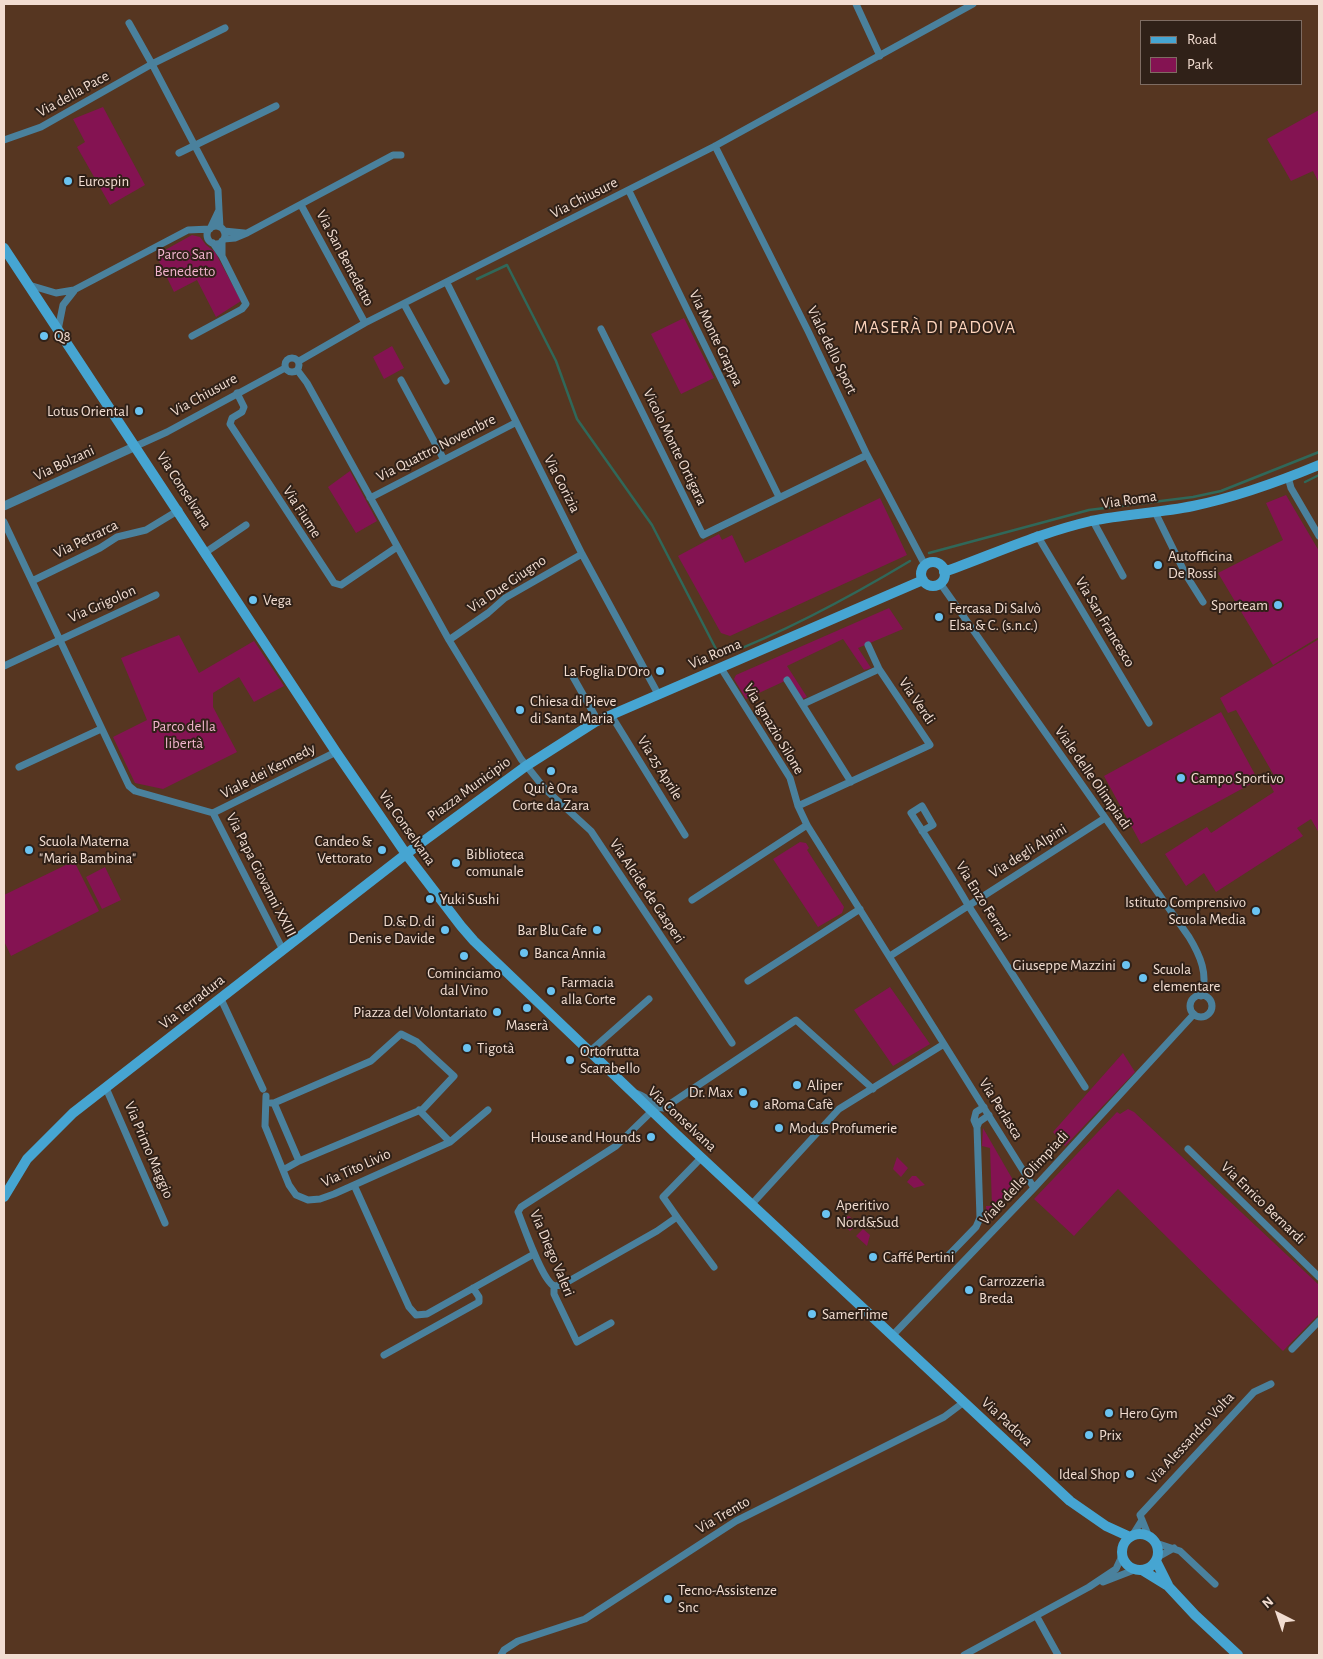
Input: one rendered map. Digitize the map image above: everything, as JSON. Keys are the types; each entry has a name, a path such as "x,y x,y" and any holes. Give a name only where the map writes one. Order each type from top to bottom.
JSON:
{"main road":[{"name":"Via Conselvana","path":"4,248 179,510 336,752 406,854 474,941 588,1052 892,1336"},
{"name":"Via Roma","path":"944,572 1037,535 1093,521 1220,500 1319,465"},
{"path":"936,563 944,572 940,583 929,585 923,580 921,574 925,565 936,563"},
{"name":"Via Roma","path":"526,766 559,743 598,721 923,580"},
{"name":"Piazza Municipio","path":"406,854 526,766"},
{"name":"Via Terradura","path":"4,1197 6,1186 27,1159 73,1113 406,854"},
{"name":"Via Padova","path":"892,1336 1070,1501 1106,1526 1131,1537"},
{"name":"Via Padova","path":"1106,1526 1122,1553"},
{"path":"1168,1586 1157,1559 1152,1540 1141,1534 1131,1537 1125,1542 1122,1553 1128,1565 1168,1586 1195,1615 1238,1655"},
{"path":"1138,1570 1152,1566 1157,1559"}],"street":[{"path":"856,4 880,56"},
{"name":"Via Chiusure","path":"136,446 160,436 285,368 286,361 290,358 299,361 365,323 715,146 973,4"},
{"path":"129,23 218,190 223,234 222,256"},
{"name":"Via della Pace","path":"4,140 41,127 152,64 225,28"},
{"path":"179,153 276,106"},
{"name":"Viale dello Sport","path":"715,146 808,331 867,455 925,565"},
{"name":"Via San Benedetto","path":"223,234 235,238 247,233 393,155 401,154"},
{"name":"Via Monte Grappa","path":"628,191 778,497"},
{"name":"Via San Benedetto","path":"301,205 365,323"},
{"path":"192,336 242,309 246,304 222,256 207,234 219,210"},
{"path":"28,285 56,293 74,290 188,230 210,229 223,234"},
{"path":"188,230 201,234 211,241"},
{"path":"211,241 223,234"},
{"name":"Via Gorizia","path":"447,283 515,423 582,554 658,694"},
{"path":"58,330 63,305 74,290"},
{"path":"404,304 446,382"},
{"name":"Vicolo Monte Ortigara","path":"601,329 703,535 778,497"},
{"path":"299,361 298,371 449,640 526,766"},
{"path":"285,368 290,372 298,371"},
{"path":"401,380 444,458"},
{"name":"Via Fiume","path":"237,393 244,407 242,412 232,418 230,424 334,583 342,584 397,547"},
{"name":"Via Quattro Novembre","path":"370,498 444,458 515,423"},
{"name":"Via Bolzani","path":"4,506 136,446"},
{"path":"778,497 867,455"},
{"path":"1288,477 1291,488 1319,536"},
{"name":"Via Petrarca","path":"32,581 100,548 117,537 146,530 179,510"},
{"path":"1155,512 1182,567 1203,602"},
{"path":"1093,521 1123,576"},
{"name":"Viale dei Kennedy","path":"4,522 128,786 135,791 213,813 336,752"},
{"path":"206,552 246,525"},
{"name":"Via San Francesco","path":"1037,535 1149,722"},
{"name":"Via Due Giugno","path":"449,640 488,613 505,598 582,554"},
{"name":"Viale delle Olimpiadi","path":"940,583 1196,949 1204,972 1201,996"},
{"name":"Via Grigolon","path":"4,666 59,638 156,595"},
{"path":"803,704 879,669 868,645"},
{"name":"Via Ignazio Silone","path":"721,668 790,778 798,806"},
{"name":"Via Verdi","path":"798,806 930,745 879,669"},
{"path":"572,675 598,721"},
{"path":"787,680 851,782"},
{"name":"Via 25 Aprile","path":"611,715 685,835"},
{"path":"20,767 101,729"},
{"name":"Via Alcide de Gasperi","path":"526,766 545,789 591,831 732,1043"},
{"name":"Via Perlasca","path":"798,806 1034,1188"},
{"name":"Via Papa Giovanni XXIII","path":"213,813 283,950"},
{"name":"Via degli Alpini","path":"890,956 1105,818"},
{"path":"692,900 808,825"},
{"name":"Via Enzo Ferrari","path":"922,831 1085,1087"},
{"path":"748,981 860,909"},
{"path":"1201,996 1209,1000 1211,1010 1202,1017 1194,1014 1191,1010 1191,1002 1195,998 1201,996"},
{"name":"Via Tito Livio","path":"220,999 265,1096 265,1126 283,1170 296,1195 308,1200 320,1199 450,1142 488,1110"},
{"path":"588,1052 649,999"},
{"name":"Viale delle Olimpiadi","path":"892,1336 1034,1188 1194,1014"},
{"path":"634,1093 643,1094 657,1107 664,1108 796,1020 873,1089"},
{"path":"274,1103 371,1061 401,1034 418,1042 454,1076 419,1110 299,1161 283,1170"},
{"path":"752,1204 839,1109 944,1044"},
{"name":"Via Primo Maggio","path":"106,1088 165,1223"},
{"path":"265,1096 274,1103 299,1161"},
{"path":"944,1260 976,1227 980,1218 977,1127 974,1120 976,1112 984,1107"},
{"path":"419,1110 450,1142"},
{"name":"Via Diego Valeri","path":"611,1323 577,1342 554,1294 554,1286 548,1282 534,1254 518,1212 521,1207 616,1146 652,1111"},
{"path":"977,1127 979,1122 989,1115"},
{"name":"Via Enrico Bernardi","path":"1188,1149 1319,1277"},
{"path":"702,1157 663,1197 714,1267"},
{"path":"354,1185 412,1311 416,1315 427,1314 534,1254"},
{"path":"554,1286 562,1285 657,1231 677,1217"},
{"path":"384,1355 479,1302 479,1297 473,1288"},
{"path":"1292,1349 1319,1320"},
{"name":"Via Alessandro Volta","path":"1131,1537 1142,1520 1140,1515 1150,1503 1254,1392 1271,1384"},
{"name":"Via Trento","path":"501,1655 504,1650 518,1641 585,1619 736,1521 944,1417 964,1402"},
{"path":"1142,1520 1152,1540 1180,1551 1215,1584"},
{"path":"1157,1559 1174,1548"},
{"path":"964,1655 1037,1617 1089,1587 1116,1569 1122,1553"},
{"path":"1089,1587 1138,1570"},
{"path":"1037,1617 1058,1655"}],"green space":[{"path":"103,107 145,185 110,205 77,147 85,142 73,119"},
{"path":"1319,110 1319,183 1313,171 1291,181 1267,139"},
{"name":"Parco San Benedetto","path":"192,235 200,237 215,252 241,301 216,317 197,280 174,292 156,255"},
{"path":"684,318 714,378 681,394 651,334"},
{"path":"392,346 404,368 384,379 373,357"},
{"path":"350,471 377,521 356,533 328,487"},
{"name":"Sporteam","path":"1286,495 1319,551 1319,637 1273,665 1218,573 1283,540 1266,503"},
{"path":"880,498 907,555 730,636 721,633 678,556 719,534 722,540 732,535 745,563"},
{"path":"889,608 903,629 858,648 871,668 864,670 843,639 787,666 807,697 802,699 787,680 746,699 734,679 736,675"},
{"name":"Parco della libertà","path":"179,635 199,673 254,641 284,686 254,702 239,677 213,693 213,707 237,752 163,789 135,783 113,737 147,720 121,658"},
{"path":"1319,639 1319,833 1311,819 1297,828 1303,836 1216,892 1204,873 1186,886 1165,854 1207,827 1211,833 1274,792 1268,781 1275,777 1236,710 1228,713 1220,698"},
{"name":"Campo Sportivo","path":"1221,712 1258,780 1141,844 1104,776"},
{"path":"800,842 806,843 809,848 807,850 844,907 842,913 818,927 773,859"},
{"path":"74,861 99,911 11,956 4,941 4,895"},
{"path":"105,867 121,900 102,909 86,877"},
{"path":"890,987 930,1044 893,1066 854,1010"},
{"path":"1123,1053 1135,1072 1065,1146 1053,1132"},
{"path":"1128,1109 1134,1112 1319,1285 1319,1314 1283,1351 1118,1189 1074,1236 1034,1199 1117,1112 1120,1114"},
{"path":"983,1128 1017,1187 987,1220 986,1206 992,1206 990,1148 982,1146"},
{"path":"897,1157 908,1168 901,1177 893,1169"},
{"path":"912,1176 916,1176 925,1185 914,1188 907,1182"},
{"path":"849,1216 858,1224 850,1231 838,1220"},
{"path":"863,1229 870,1235 867,1246 856,1236"}],"waterway":[{"path":"477,279 507,265 556,361 577,419 652,525 718,653 722,656 818,613 910,561"},
{"path":"929,553 1089,510 1193,497 1221,491 1319,452"},
{"path":"1305,482 1319,475"}],"place":[{"name":"Eurospin","path":"68,181"},
{"name":"Q8","path":"44,336"},
{"name":"Lotus Oriental","path":"139,411"},
{"name":"Autofficina De Rossi","path":"1158,565"},
{"name":"Vega","path":"253,600"},
{"name":"Sporteam","path":"1278,605"},
{"name":"Fercasa Di Salvò Elsa & C. (s.n.c.)","path":"939,617"},
{"name":"La Foglia D'Oro","path":"660,671"},
{"name":"Chiesa di Pieve di Santa Maria","path":"520,710"},
{"name":"Qui è Ora Corte da Zara","path":"551,771"},
{"name":"Campo Sportivo","path":"1181,778"},
{"name":"Scuola Materna \"Maria Bambina\"","path":"29,850"},
{"name":"Candeo & Vettorato","path":"382,850"},
{"name":"Biblioteca comunale","path":"456,863"},
{"name":"Yuki Sushi","path":"430,899"},
{"name":"Istituto Comprensivo Scuola Media","path":"1256,911"},
{"name":"D.& D. di Denis e Davide","path":"445,930"},
{"name":"Bar Blu Cafe","path":"597,930"},
{"name":"Banca Annia","path":"524,953"},
{"name":"Cominciamo dal Vino","path":"464,956"},
{"name":"Giuseppe Mazzini","path":"1126,965"},
{"name":"Scuola elementare","path":"1143,978"},
{"name":"Farmacia alla Corte","path":"551,991"},
{"name":"Maserà","path":"527,1008"},
{"name":"Piazza del Volontariato","path":"497,1012"},
{"name":"Tigotà","path":"467,1048"},
{"name":"Ortofrutta Scarabello","path":"570,1060"},
{"name":"Aliper","path":"797,1085"},
{"name":"Dr. Max","path":"743,1092"},
{"name":"aRoma Cafè","path":"754,1104"},
{"name":"Modus Profumerie","path":"779,1128"},
{"name":"House and Hounds","path":"651,1137"},
{"name":"Aperitivo Nord&Sud","path":"826,1214"},
{"name":"Caffé Pertini","path":"873,1257"},
{"name":"Carrozzeria Breda","path":"969,1290"},
{"name":"SamerTime","path":"812,1314"},
{"name":"Hero Gym","path":"1109,1413"},
{"name":"Prix","path":"1089,1435"},
{"name":"Ideal Shop","path":"1130,1474"},
{"name":"Tecno-Assistenze Snc","path":"668,1599"}],"district":[{"name":"MASERÀ DI PADOVA","path":"935,328"}]}
